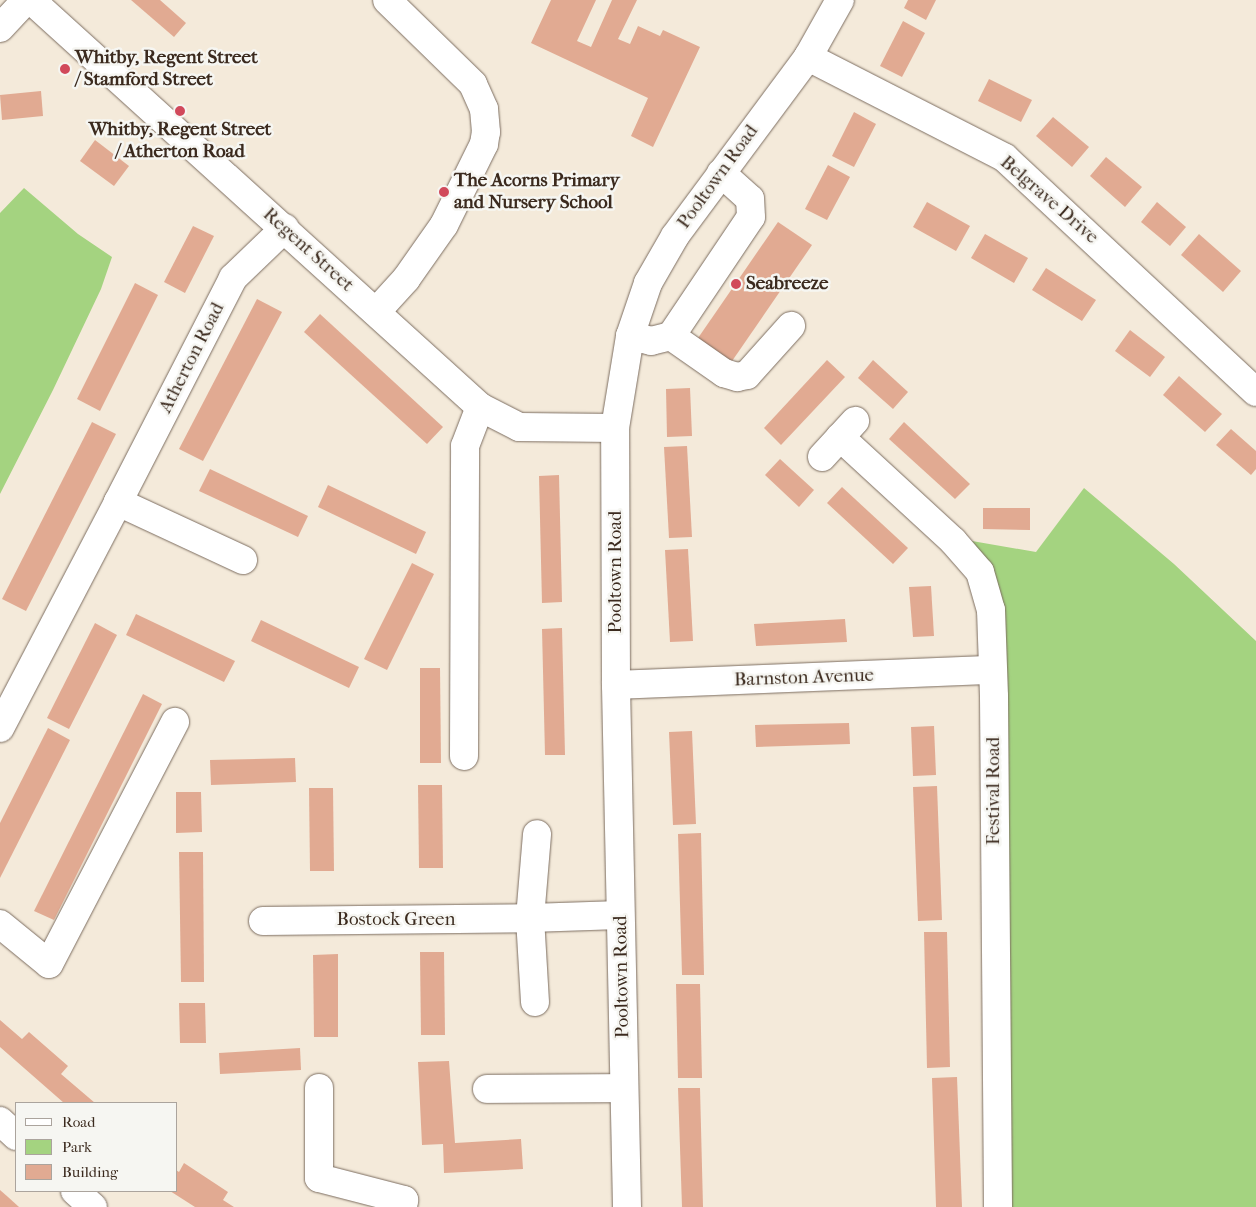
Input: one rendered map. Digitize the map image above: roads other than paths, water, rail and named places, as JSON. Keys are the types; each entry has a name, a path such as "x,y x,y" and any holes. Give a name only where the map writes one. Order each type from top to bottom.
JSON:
{"street":[{"path":"0,28 26,0"},
{"name":"Regent Street","path":"31,0 480,406 520,427 615,428"},
{"path":"376,312 406,279 444,224 484,144 486,132 484,109 473,84 387,0"},
{"name":"Pooltown Road","path":"627,1207 616,685 615,428 630,336 648,283 675,236 808,57 840,0"},
{"name":"Belgrave Drive","path":"808,57 1005,158 1256,392"},
{"path":"630,336 652,341 671,336 751,217 750,199 721,173"},
{"name":"Atherton Road","path":"0,728 233,278 285,228"},
{"path":"671,336 724,373 737,377 747,375 791,326"},
{"path":"464,756 465,446 480,406"},
{"name":"Festival Road","path":"839,438 953,541 980,572 991,610 994,696 998,1207"},
{"path":"118,502 243,560"},
{"name":"Barnston Avenue","path":"616,685 992,670"},
{"path":"0,924 49,964 175,722"},
{"path":"535,1002 530,918 537,834"},
{"name":"Bostock Green","path":"263,921 530,918 620,914"},
{"path":"319,1088 319,1178 404,1200 403,1207"},
{"path":"487,1089 624,1088"},
{"path":"0,1120 15,1135"},
{"path":"76,1192 93,1207"}],"place":[{"name":"Whitby, Regent Street / Stamford Street","path":"65,69"},
{"name":"Whitby, Regent Street / Atherton Road","path":"180,111"},
{"name":"The Acorns Primary and Nursery School","path":"444,192"},
{"name":"Seabreeze","path":"736,284"}]}
